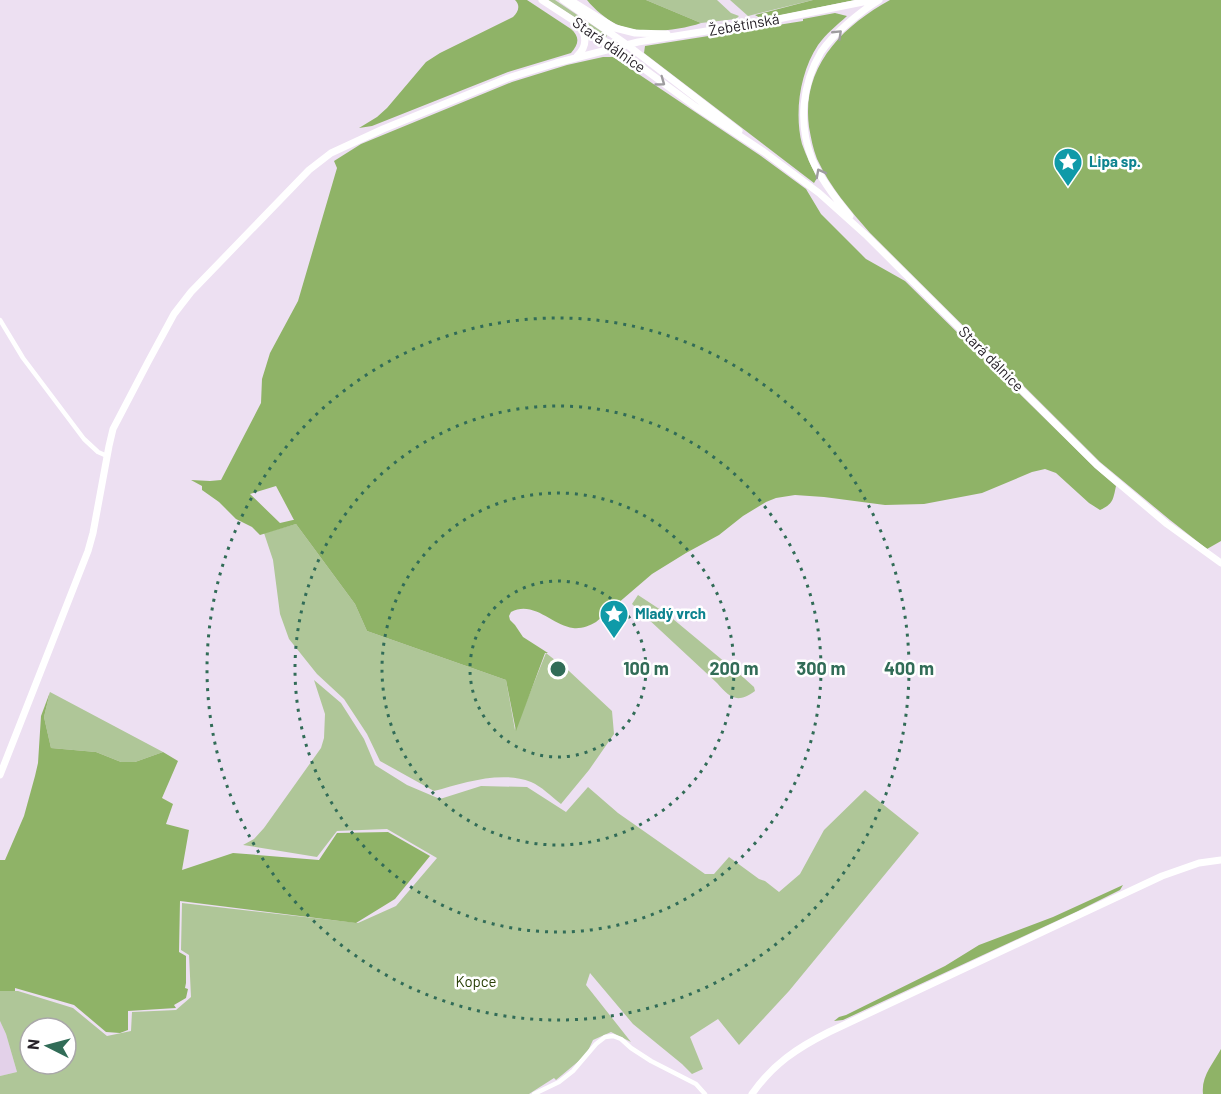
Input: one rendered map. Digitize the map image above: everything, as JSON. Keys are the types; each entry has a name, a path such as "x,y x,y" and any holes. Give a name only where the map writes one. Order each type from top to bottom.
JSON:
{"street":[{"name":"Stará dálnice","path":"542,0 614,47 819,193 867,236 1097,465 1167,524 1221,563"},
{"name":"Stará dálnice","path":"563,0 724,118 764,152"},
{"path":"570,0 615,28 635,33 688,34"},
{"name":"Žebětínská","path":"0,775 88,551 113,429 122,411 178,307 317,163 344,146 443,104 508,78 576,57 626,44 763,22 873,0"},
{"path":"867,236 835,199 820,175 807,141 803,115 809,81 822,51 834,36 879,0"},
{"path":"576,57 585,44 583,31 577,22"},
{"path":"0,320 30,366 84,439 98,452 107,456"},
{"path":"752,1094 766,1075 780,1062 829,1032 1162,876 1192,865 1221,860"},
{"path":"534,1094 559,1082 573,1071 596,1044 613,1036 621,1039 651,1061 696,1084 705,1094"}],"shaded area":[{"path":"0,1021 17,1072 0,1076"}],"green space":[{"path":"515,0 527,0 571,29 577,41 571,53 508,72 372,126 359,128 387,108 426,62 513,17 518,9"},
{"path":"547,0 555,0 607,36 606,37"},
{"path":"587,0 646,0 701,23 670,30 636,30 612,22"},
{"path":"646,0 717,0 731,13 739,16 736,19 701,23"},
{"path":"730,0 813,0 748,16"},
{"path":"813,0 855,0 762,19 755,15"},
{"path":"890,0 1221,0 1221,541 1207,549 1100,462 870,233 834,189 822,169 812,143 808,106 811,86 818,68 841,36"},
{"path":"835,13 847,16 818,45 807,68 800,93 800,132 802,144 817,178 814,183 644,53 645,46 803,21 803,19"},
{"path":"613,57 761,156 806,189 821,214 866,259 905,281 1116,486 1108,506 1100,510 1056,473 1045,469 1032,472 982,493 924,504 885,505 795,495 776,498 743,516 719,535 652,574 591,625 573,628 528,609 511,612 510,620 523,637 548,653 545,653 516,731 506,680 367,631 355,604 296,524 260,535 252,527 236,519 219,502 202,490 202,486 191,480 221,480 261,403 262,379 270,353 298,301 337,168 334,161 361,144 512,82 567,65","holes":["276,486 294,520 280,523 250,494"]},
{"path":"296,524 355,604 367,631 506,680 515,730 546,653 612,711 614,734 561,804 531,782 507,777 482,779 434,791 380,761 367,734 344,699 317,674 289,639 280,614 273,560 264,533"},
{"path":"638,595 667,614 744,678 754,687 755,691 738,698 730,696 632,604"},
{"name":"Kopce","path":"314,680 341,703 364,739 375,765 407,785 440,799 481,786 527,787 566,812 588,787 618,813 705,874 714,874 729,857 779,892 800,874 824,830 865,790 919,833 789,991 739,1045 718,1019 690,1037 703,1069 692,1074 633,1024 590,973 586,985 631,1042 611,1032 593,1040 586,1055 556,1080 554,1078 529,1094 0,1094 0,1076 17,1072 0,1021 0,991 18,991 73,1008 107,1036 131,1031 132,1012 176,1010 191,997 189,955 181,950 182,903 358,923 396,906 437,858 387,829 337,831 317,857 243,845 254,839 264,828 321,748 324,738 325,714"},
{"path":"50,692 163,752 135,762 121,762 96,752 51,748 44,717"},
{"path":"50,692 44,717 51,748 96,752 121,762 135,762 163,752 178,761 162,798 173,804 166,824 189,830 182,870 233,853 319,860 337,833 388,832 430,856 395,899 356,923 180,901 179,952 186,956 185,988 188,989 186,998 174,1005 176,1008 128,1011 128,1030 120,1033 106,1032 74,1005 15,988 15,991 0,991 0,860 5,860 24,816 38,763 41,716"},
{"path":"1123,885 1120,890 1078,911 843,1020 834,1021 945,966 979,945 1053,917"},
{"path":"1221,1049 1221,1094 1203,1094 1206,1076"}],"place":[{"name":"Lipa sp.","path":"1068,188"},
{"name":"Mladý vrch","path":"614,640"}]}
